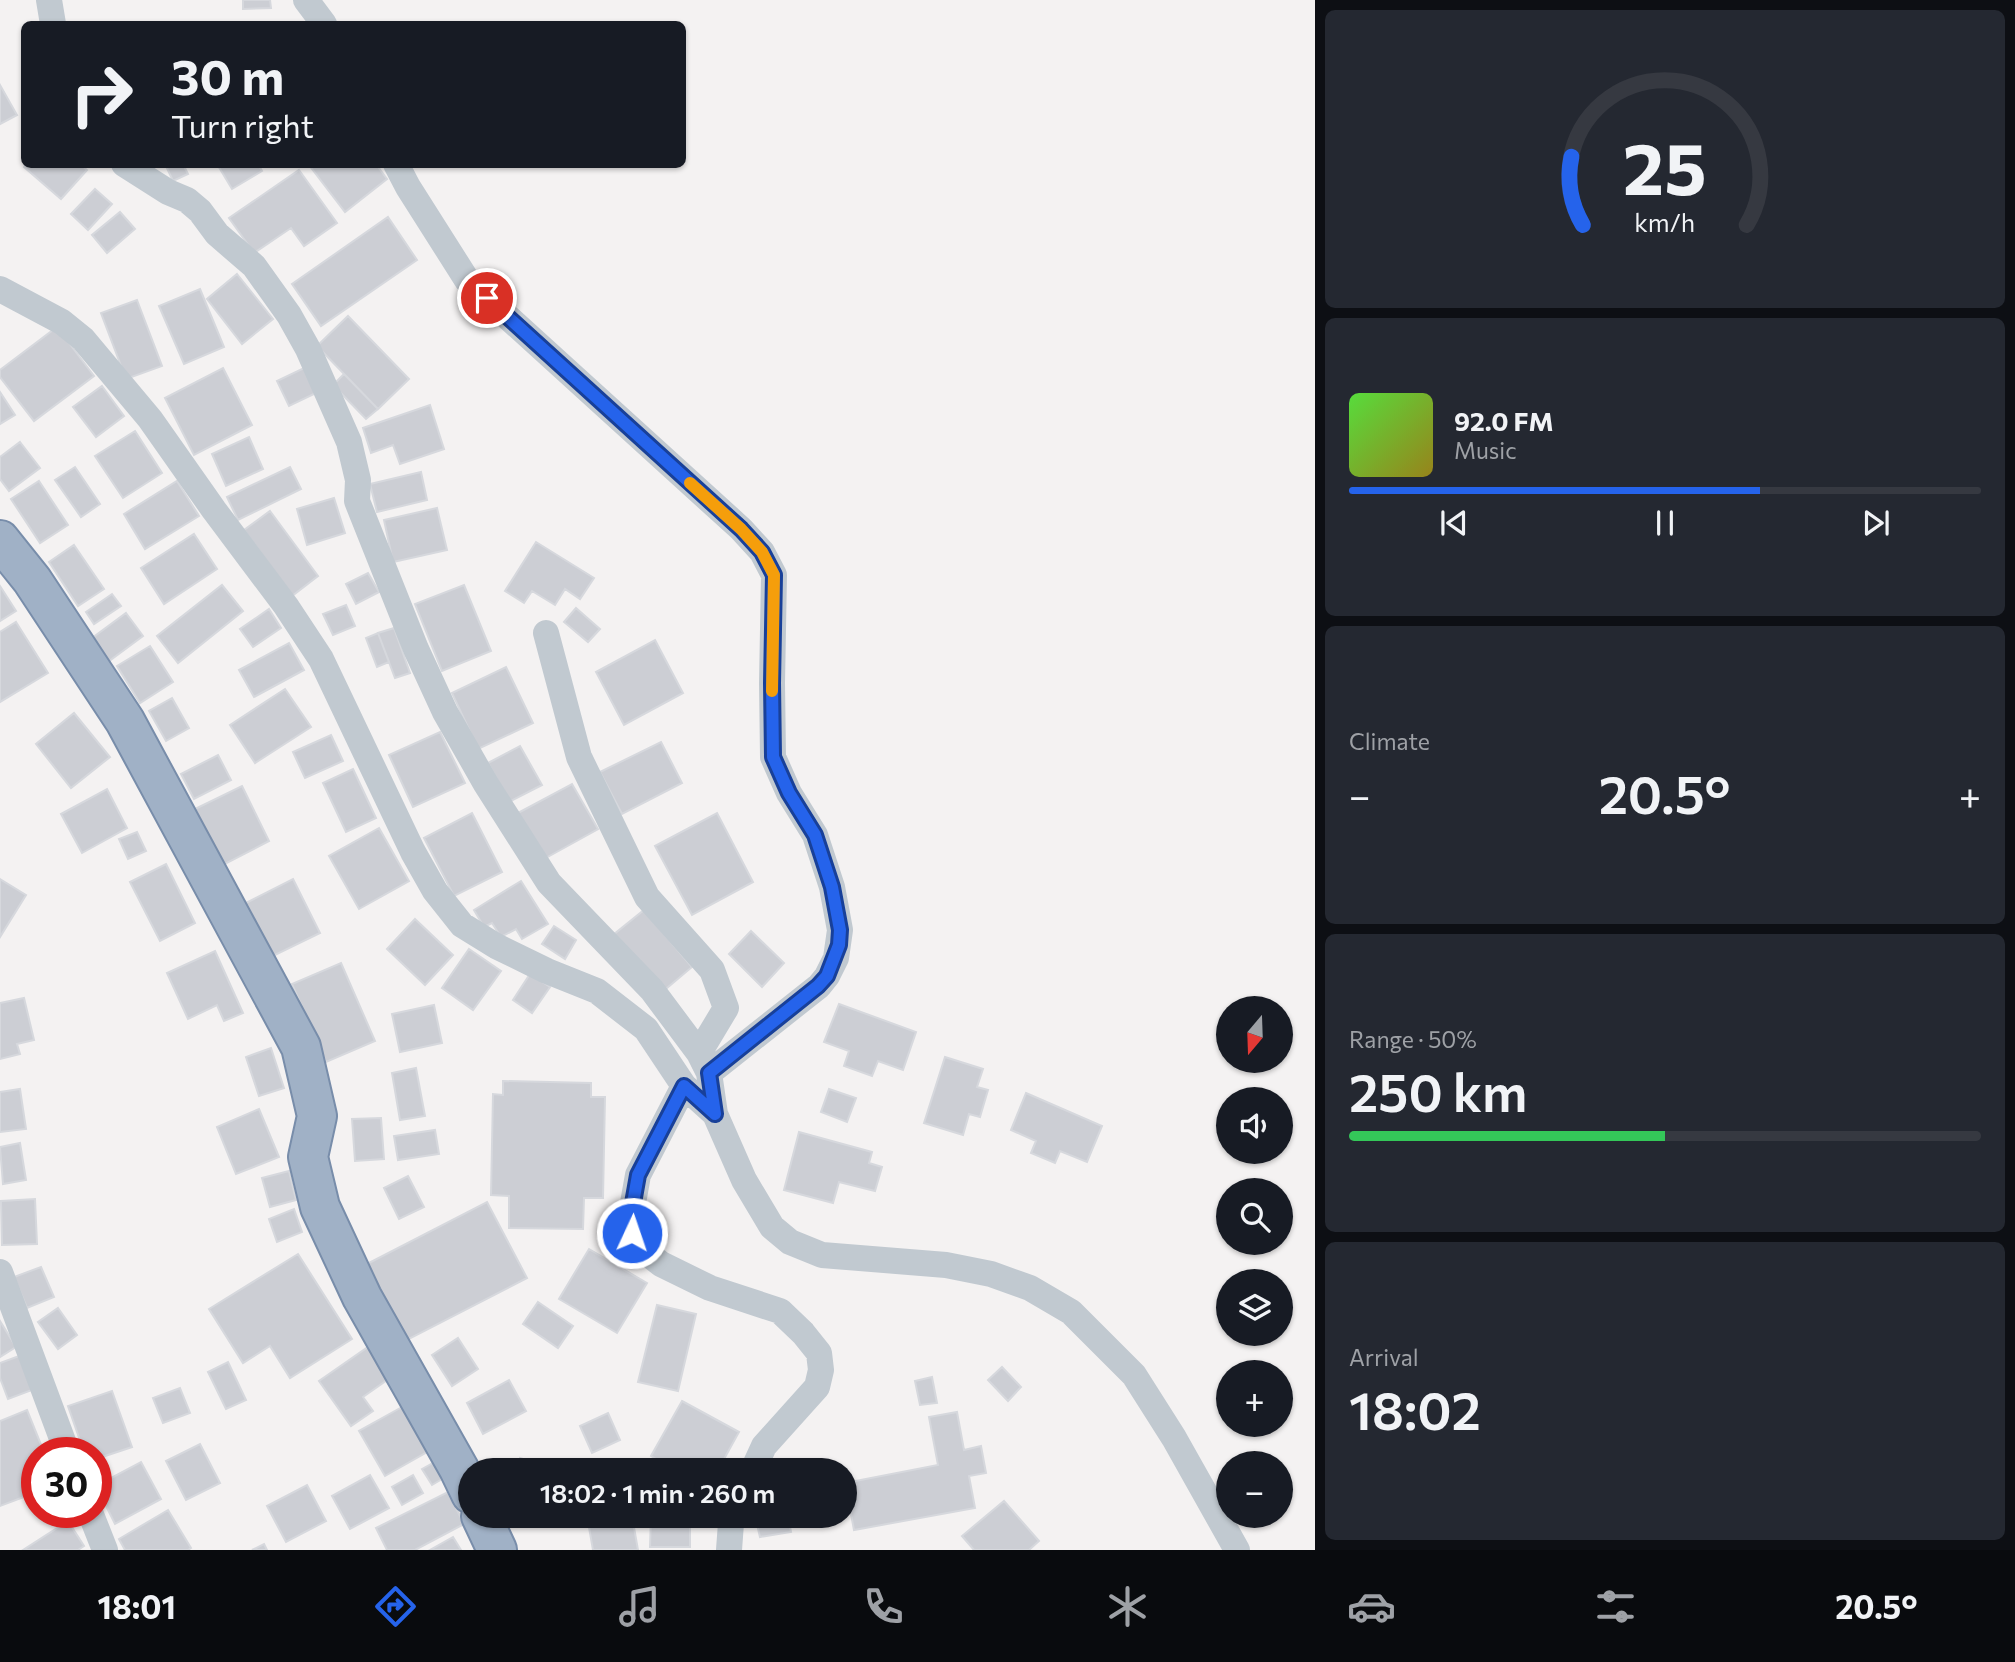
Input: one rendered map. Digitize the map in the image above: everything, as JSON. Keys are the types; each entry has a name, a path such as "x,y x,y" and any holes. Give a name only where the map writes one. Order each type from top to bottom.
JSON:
{"highway":[{"path":"0,540 32,580 125,721 301,1047 317,1116 308,1157 320,1207 362,1297 458,1467"},
{"path":"487,1528 497,1550"}],"street":[{"path":"49,0 52,21"},
{"path":"306,0 322,21"},
{"path":"130,168 167,192 187,200 200,211 217,234 254,266 289,315 349,442 358,480 357,501 416,649 445,712 486,784 549,883 652,990 704,1063 715,1114 744,1180 772,1227 790,1242 822,1255 946,1265 991,1274 1030,1288 1071,1312 1135,1376 1174,1438 1237,1550"},
{"path":"398,168 467,280 741,529 762,552 774,575 773,757 789,793 815,835 832,887 840,930 839,945 827,976 818,986 704,1063"},
{"path":"0,289 62,322 83,339 150,419 286,606 321,659 413,852 435,891 462,925 496,946 547,971 597,991 646,1029 684,1086 715,1114"},
{"path":"546,633 579,757 647,897 712,970 726,1008 704,1063"},
{"path":"684,1086 638,1175 632,1233 638,1246 661,1265 710,1288 780,1311 819,1353 821,1370 817,1387 764,1446 758,1458"},
{"path":"0,1272 61,1437"},
{"path":"96,1528 105,1550"},
{"path":"729,1550 731,1528"}],"building":[{"path":"243,0 270,0 271,8 243,9"},
{"path":"0,85 17,115 0,124"},
{"path":"25,168 87,170 61,199"},
{"path":"167,168 185,168 188,174 173,181"},
{"path":"219,168 260,168 262,171 232,189"},
{"path":"311,168 379,168 387,179 345,212"},
{"path":"299,170 337,223 304,246 291,228 254,253 229,218"},
{"path":"95,189 112,204 88,230 71,214"},
{"path":"120,212 135,229 107,253 92,235"},
{"path":"388,217 417,260 321,326 292,284"},
{"path":"237,274 273,319 242,344 207,299"},
{"path":"200,289 224,347 184,364 159,306"},
{"path":"137,300 162,366 126,379 101,313"},
{"path":"348,316 409,379 378,409 317,346"},
{"path":"57,327 94,376 34,421 0,377 0,370"},
{"path":"223,368 252,425 194,455 165,398"},
{"path":"304,368 316,393 289,406 277,381"},
{"path":"344,374 378,409 366,419 333,385"},
{"path":"102,386 124,416 96,437 73,407"},
{"path":"0,392 15,415 0,424"},
{"path":"430,405 444,449 400,464 393,445 371,453 363,428"},
{"path":"135,431 162,473 123,498 95,456"},
{"path":"249,437 263,469 226,486 212,454"},
{"path":"20,442 40,468 9,491 0,479 0,457"},
{"path":"75,467 100,504 81,517 55,480"},
{"path":"290,467 301,489 238,520 227,497"},
{"path":"421,472 427,500 377,512 370,484"},
{"path":"39,481 68,525 40,543 11,499"},
{"path":"177,481 199,516 145,549 124,514"},
{"path":"334,498 345,533 307,545 297,509"},
{"path":"437,508 447,550 393,562 384,520"},
{"path":"270,511 318,576 292,596 244,530"},
{"path":"194,534 217,569 164,604 141,568"},
{"path":"536,542 594,578 580,599 565,589 555,605 532,591 524,603 505,591"},
{"path":"74,545 104,589 78,606 49,562"},
{"path":"368,573 379,592 356,604 346,584"},
{"path":"222,585 243,611 178,663 157,636"},
{"path":"464,585 491,651 442,671 415,604"},
{"path":"0,586 16,611 0,621"},
{"path":"112,594 121,606 94,624 86,612"},
{"path":"346,605 355,626 333,635 323,614"},
{"path":"576,608 600,629 588,642 564,622"},
{"path":"269,609 281,628 253,647 240,629"},
{"path":"126,613 143,636 101,667 84,644"},
{"path":"16,622 48,673 0,702 0,632"},
{"path":"394,628 410,673 395,678 378,633"},
{"path":"378,633 389,662 377,667 366,638"},
{"path":"655,640 683,693 624,725 596,672"},
{"path":"289,643 304,670 254,697 239,670"},
{"path":"150,646 173,682 140,703 117,666"},
{"path":"506,667 533,723 478,749 452,693"},
{"path":"285,689 311,727 255,763 230,725"},
{"path":"172,698 189,728 166,741 149,711"},
{"path":"74,713 110,757 71,788 36,744"},
{"path":"440,732 465,783 413,807 389,755"},
{"path":"331,735 343,761 305,778 293,752"},
{"path":"661,742 682,783 622,814 600,772"},
{"path":"520,746 542,785 509,802 488,763"},
{"path":"218,755 231,780 194,799 181,774"},
{"path":"353,769 376,818 346,832 323,783"},
{"path":"572,784 598,829 544,859 518,813"},
{"path":"242,786 269,841 223,865 195,809"},
{"path":"107,789 127,828 82,853 61,814"},
{"path":"472,813 502,872 454,896 424,838"},
{"path":"717,813 753,882 692,915 655,846"},
{"path":"379,828 409,881 359,909 329,856"},
{"path":"137,832 146,851 128,859 119,839"},
{"path":"166,864 195,923 160,941 130,882"},
{"path":"0,879 26,895 0,937"},
{"path":"293,879 320,933 273,956 246,903"},
{"path":"521,881 548,924 522,939 516,929 501,937 492,923 484,927 474,910"},
{"path":"644,910 692,967 661,993 613,935"},
{"path":"415,919 453,955 425,985 387,949"},
{"path":"554,926 576,940 565,959 542,944"},
{"path":"751,931 784,963 762,987 729,954"},
{"path":"469,949 501,971 473,1010 442,988"},
{"path":"215,951 243,1013 224,1021 217,1005 188,1019 167,973"},
{"path":"341,963 375,1041 326,1062 292,984"},
{"path":"530,974 550,987 532,1013 513,1000"},
{"path":"24,998 34,1040 17,1044 20,1054 0,1059 0,1003"},
{"path":"839,1004 916,1032 903,1070 878,1061 872,1076 844,1066 849,1051 824,1042"},
{"path":"434,1005 442,1043 400,1052 392,1014"},
{"path":"271,1048 284,1088 259,1096 246,1057"},
{"path":"945,1057 983,1069 977,1087 988,1090 980,1117 969,1114 963,1135 924,1123"},
{"path":"416,1068 425,1116 400,1120 392,1073"},
{"path":"503,1081 591,1083 591,1097 605,1097 603,1198 584,1198 583,1229 509,1228 509,1196 491,1195 493,1094 503,1095"},
{"path":"20,1089 26,1129 0,1132 0,1092"},
{"path":"829,1089 856,1098 847,1122 821,1112"},
{"path":"1026,1093 1102,1126 1087,1162 1060,1151 1055,1163 1031,1153 1036,1141 1011,1130"},
{"path":"259,1109 279,1157 236,1174 217,1127"},
{"path":"381,1118 384,1159 355,1161 352,1119"},
{"path":"435,1130 439,1154 398,1160 394,1136"},
{"path":"799,1132 872,1152 869,1163 882,1167 875,1191 839,1182 833,1203 784,1190"},
{"path":"20,1143 26,1180 3,1184 0,1147"},
{"path":"289,1171 296,1200 270,1207 262,1178"},
{"path":"408,1176 424,1207 399,1219 384,1188"},
{"path":"35,1199 37,1244 2,1245 1,1201"},
{"path":"487,1202 527,1278 405,1341 365,1265"},
{"path":"294,1209 302,1232 277,1242 269,1219"},
{"path":"589,1249 647,1283 617,1333 559,1299"},
{"path":"298,1254 352,1339 290,1378 270,1346 243,1363 209,1309"},
{"path":"41,1267 54,1297 27,1308 14,1277"},
{"path":"538,1302 573,1326 558,1348 523,1324"},
{"path":"657,1305 696,1314 678,1391 638,1382"},
{"path":"58,1308 77,1335 58,1349 38,1322"},
{"path":"0,1321 16,1347 0,1357"},
{"path":"458,1338 478,1369 452,1386 432,1355"},
{"path":"368,1347 390,1378 363,1397 373,1411 351,1426 319,1381"},
{"path":"19,1356 32,1390 8,1399 0,1378 0,1363"},
{"path":"228,1362 246,1400 226,1409 208,1372"},
{"path":"1002,1367 1021,1387 1008,1401 988,1380"},
{"path":"932,1377 937,1403 920,1405 915,1381"},
{"path":"509,1380 526,1411 483,1434 467,1403"},
{"path":"180,1388 190,1413 163,1423 153,1398"},
{"path":"112,1391 132,1447 112,1454 112,1437 79,1437 68,1406"},
{"path":"682,1401 739,1432 725,1458 651,1456"},
{"path":"402,1407 427,1452 385,1476 359,1431"},
{"path":"27,1410 38,1437 21,1437 21,1498 0,1506 0,1421"},
{"path":"957,1412 964,1450 981,1446 986,1473 969,1476 975,1508 854,1530 857,1528 857,1481 938,1465 929,1417"},
{"path":"608,1413 620,1440 592,1453 580,1426"},
{"path":"200,1444 220,1483 186,1500 166,1461"},
{"path":"440,1459 449,1475 432,1485 422,1469"},
{"path":"141,1462 161,1499 115,1524 112,1518 112,1477"},
{"path":"370,1475 389,1508 350,1529 332,1496"},
{"path":"413,1475 423,1493 402,1505 392,1487"},
{"path":"307,1485 326,1521 286,1542 267,1506"},
{"path":"448,1492 458,1512 458,1527 415,1550 387,1550 376,1528"},
{"path":"1004,1501 1039,1541 1029,1550 974,1550 962,1536"},
{"path":"168,1510 191,1548 125,1550 119,1539"},
{"path":"57,1528 72,1528 84,1546 78,1550 23,1550"},
{"path":"589,1528 634,1528 638,1550 593,1550"},
{"path":"651,1528 690,1528 690,1547 650,1547"},
{"path":"758,1528 790,1528 791,1532 760,1537"},
{"path":"453,1537 461,1550 430,1550"},
{"path":"264,1544 267,1550 252,1550"}],"slow traffic":[{"path":"690,483 762,552 774,575 772,691"}],"route":[{"path":"487,298 741,529 762,552 774,575 773,757 789,793 815,835 832,887 840,930 836,958 827,976 818,986 709,1073 715,1114 684,1086 638,1175 632,1233"}]}
